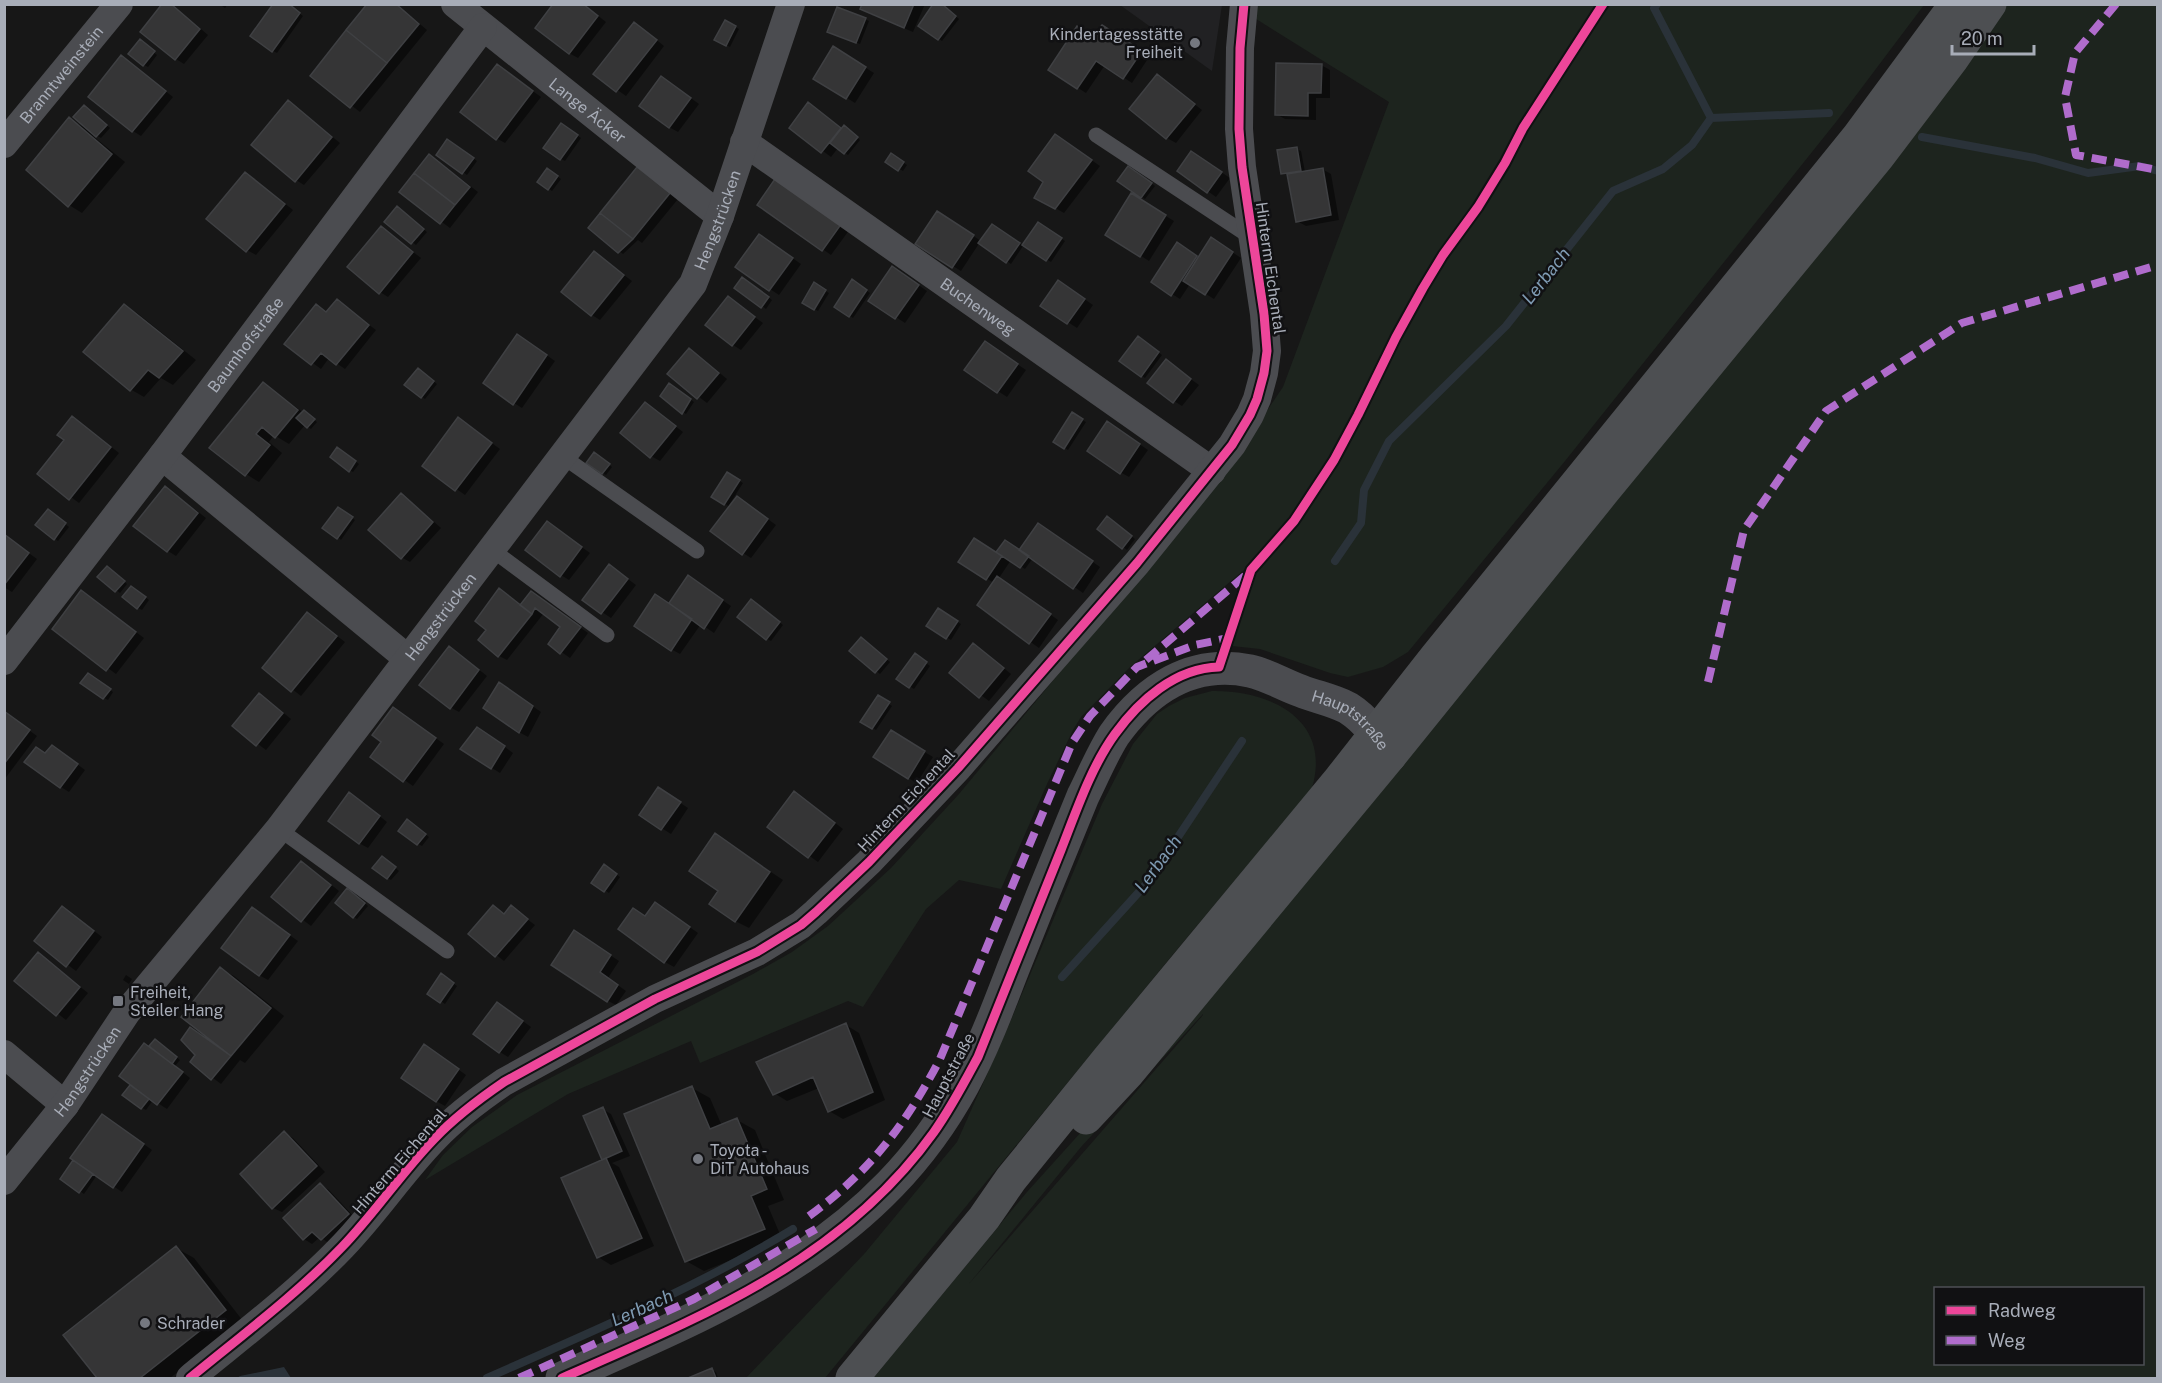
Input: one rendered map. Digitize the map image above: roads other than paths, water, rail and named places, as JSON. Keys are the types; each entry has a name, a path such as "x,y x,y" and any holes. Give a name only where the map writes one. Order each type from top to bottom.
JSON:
{"main road":[{"path":"852,1378 984,1218 1022,1187 1128,1073 1377,745 1857,138 1956,4"},
{"path":"1377,745 1603,492 1878,157 1953,58 1990,4"}],"street":[{"name":"Branntweinstein","path":"4,144 119,4"},
{"name":"Lange Äcker","path":"455,4 720,216"},
{"name":"Hengstrücken","path":"4,1181 65,1105 127,1012 279,829 693,284 720,216 791,4"},
{"name":"Hinterm Eichental","path":"190,1378 325,1265 359,1229 431,1142 483,1096 504,1082 656,999 757,952 801,925 816,912 869,862 958,768 1137,563 1232,445 1257,399 1266,358 1264,314 1242,167 1239,129 1240,48 1244,4"},
{"name":"Baumhofstraße","path":"4,662 162,456 483,27"},
{"name":"Buchenweg","path":"744,142 1212,471"},
{"path":"162,456 407,658"},
{"name":"Hauptstraße","path":"561,1378 714,1310 808,1255 875,1199 915,1156 946,1113 978,1057 1079,807 1113,736 1144,701 1165,684 1181,676 1212,668 1252,671 1348,708 1377,745"},
{"path":"4,1054 65,1105"}],"lane":[{"path":"1096,135 1252,238"},
{"path":"562,456 697,551"},
{"path":"491,549 607,635"},
{"path":"279,829 447,951"}],"waterway":[{"name":"Lerbach","path":"1335,561 1361,523 1364,490 1389,441 1506,326 1613,191 1663,169 1692,145 1711,118 1654,8 1657,4"},
{"path":"1711,118 1829,113"},
{"path":"1922,137 2035,158 2088,173 2140,166 2158,171"},
{"name":"Lerbach","path":"1062,977 1148,882 1242,741"},
{"name":"Lerbach","path":"487,1378 681,1290 793,1229"}],"place":[{"name":"Kindertagesstätte Freiheit","path":"1195,43"},
{"name":"Freiheit, Steiler Hang","path":"118,1001"},
{"name":"Toyota - DiT Autohaus","path":"698,1159"},
{"name":"Schrader","path":"145,1323"}]}
